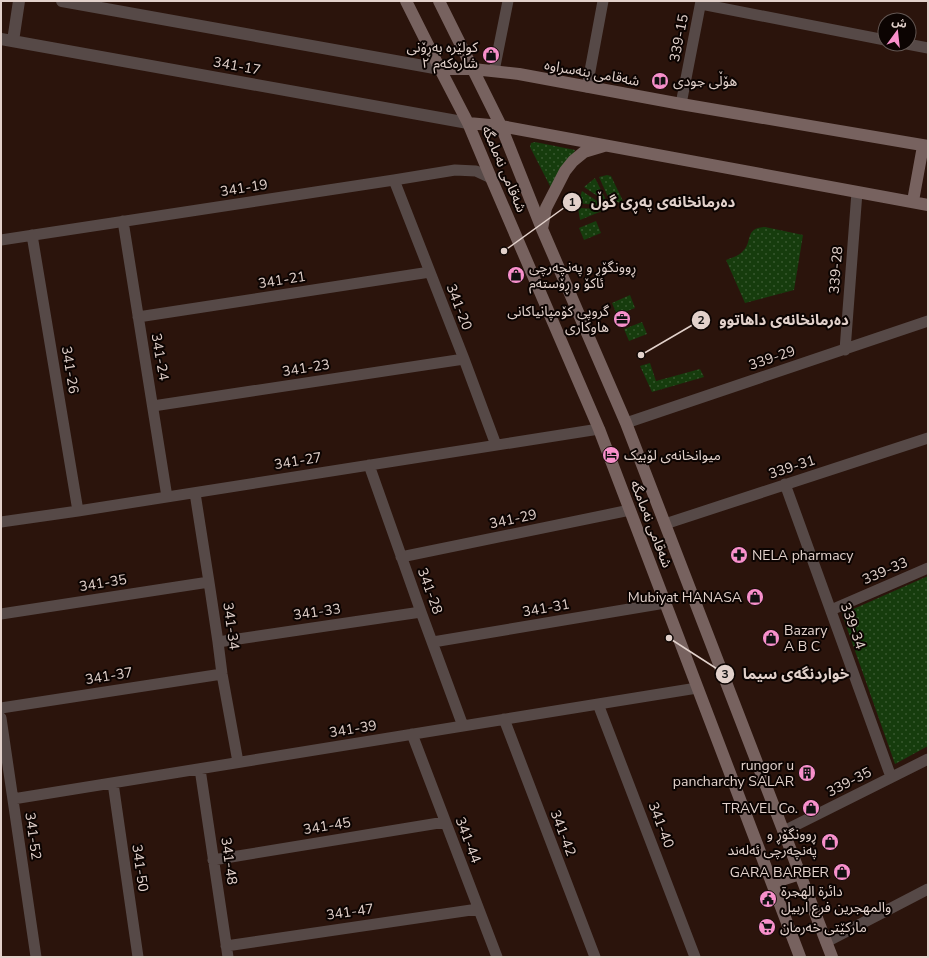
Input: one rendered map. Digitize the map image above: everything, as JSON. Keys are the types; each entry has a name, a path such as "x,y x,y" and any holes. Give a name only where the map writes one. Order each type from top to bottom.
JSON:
{"main road":[{"name":"شەقامی نەمامگە","path":"406,1 468,123 599,429 800,957"},
{"name":"شەقامی نەمامگە","path":"440,1 501,126 542,229 626,423 832,957"},
{"name":"شەقامی بنەسراوە","path":"440,69 473,69 519,74 681,104 926,146"},
{"path":"468,123 501,126 928,205"},
{"path":"542,229 546,208 565,171 573,160 584,152 607,145"},
{"path":"912,202 926,146"},
{"path":"772,884 800,874"}],"street":[{"path":"13,41 19,1"},
{"path":"67,1 440,69"},
{"path":"494,71 508,1"},
{"path":"587,87 603,1"},
{"path":"701,2 877,38"},
{"name":"339-15","path":"681,104 701,2"},
{"name":"341-17","path":"1,39 468,123"},
{"path":"917,46 928,48"},
{"name":"341-19","path":"1,240 455,170 476,171 491,178"},
{"name":"341-20","path":"394,180 496,445"},
{"name":"339-28","path":"845,350 857,192"},
{"name":"341-24","path":"123,221 167,497"},
{"name":"341-26","path":"32,235 78,511"},
{"name":"341-21","path":"138,317 430,272"},
{"name":"339-29","path":"626,423 928,321"},
{"name":"341-23","path":"153,406 464,359"},
{"name":"341-27","path":"1,522 599,429"},
{"name":"339-31","path":"665,524 928,438"},
{"name":"341-28","path":"369,465 463,726"},
{"name":"339-34","path":"785,484 891,777"},
{"name":"341-34","path":"195,492 210,582 222,674 238,762"},
{"name":"341-29","path":"402,557 630,510"},
{"name":"339-33","path":"831,610 928,568"},
{"name":"341-35","path":"1,614 210,582"},
{"name":"341-31","path":"433,642 665,603"},
{"name":"341-33","path":"218,642 421,612"},
{"name":"341-37","path":"1,708 222,674"},
{"name":"341-39","path":"13,799 697,688"},
{"name":"341-40","path":"598,704 695,957"},
{"name":"341-52","path":"1,718 36,957"},
{"name":"341-42","path":"504,719 595,957"},
{"name":"341-44","path":"412,734 497,957"},
{"name":"339-35","path":"784,831 928,759"},
{"name":"341-48","path":"200,769 227,951"},
{"name":"341-50","path":"113,783 138,957"},
{"name":"341-45","path":"214,860 445,822"},
{"path":"826,942 928,889"},
{"name":"341-47","path":"227,951 478,909"}],"green space":[{"path":"535,142 575,150 558,174 551,188 530,147 531,143"},
{"path":"607,175 611,176 623,201 621,203 609,199 599,177"},
{"path":"595,178 606,200 605,201 584,187"},
{"path":"582,191 603,205 603,206 578,203"},
{"path":"578,208 602,209 602,211 580,220"},
{"path":"596,221 601,233 584,240 579,228"},
{"path":"765,227 803,235 794,290 745,303 726,260 737,256 743,251 748,244 751,233 754,230"},
{"path":"630,295 635,308 617,315 612,303"},
{"path":"642,322 647,334 629,341 624,329"},
{"path":"650,363 656,381 700,369 704,377 652,392 640,366"},
{"path":"928,576 928,746 895,764 842,614"}],"place":[{"name":"کولێرە بەڕۆنی شارەکەم ٢","path":"491,55"},
{"name":"هۆڵی جودی","path":"660,81"},
{"name":"دەرمانخانەی پەڕی گوڵ","path":"504,251"},
{"name":"ڕوونگۆڕ و پەنچەرچی ئاکۆ و ڕۆستەم","path":"516,275"},
{"name":"گروپی کۆمپانیاکانی هاوکاری","path":"622,319"},
{"name":"دەرمانخانەی داهاتوو","path":"641,355"},
{"name":"میوانخانەی لۆبیک","path":"611,455"},
{"name":"NELA pharmacy","path":"739,555"},
{"name":"Mubiyat HANASA","path":"755,597"},
{"name":"خواردنگەی سیما","path":"669,638"},
{"name":"Bazary A B C","path":"771,638"},
{"name":"rungor u pancharchy SALAR","path":"807,773"},
{"name":"TRAVEL Co.","path":"811,808"},
{"name":"ڕوونگۆڕ و پەنچەرچی ئەلەند","path":"830,842"},
{"name":"GARA BARBER","path":"842,872"},
{"name":"دائرة الهجرة والمهجرين فرع اربيل","path":"768,899"},
{"name":"مارکێتی خەرمان","path":"767,927"}]}
